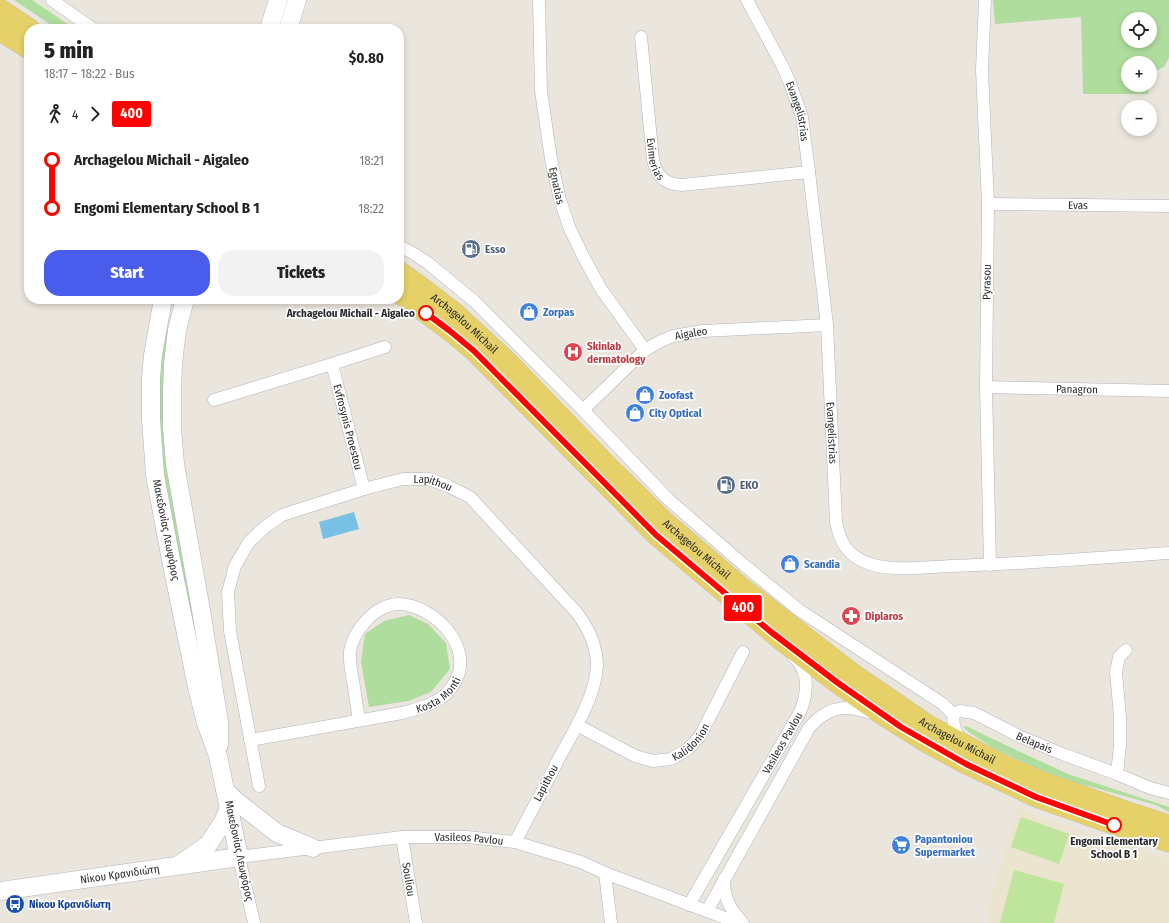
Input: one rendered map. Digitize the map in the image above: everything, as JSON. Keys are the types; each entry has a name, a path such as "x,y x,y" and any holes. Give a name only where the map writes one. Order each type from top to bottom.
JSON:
{"main road":[{"path":"271,24 278,0"},
{"path":"290,24 297,0"},
{"path":"0,9 24,25"},
{"path":"0,31 24,46"},
{"name":"Archagelou Michail","path":"404,274 424,288 455,313 509,363 608,466 664,521 740,586 852,673 928,725 1003,765 1046,783 1169,825"},
{"name":"Archagelou Michail","path":"404,296 474,351 656,535 782,641 884,716 929,744 966,764 1036,797 1169,842"},
{"name":"Μακεδονίας Λεωφόρος","path":"162,304 153,355 151,378 151,419 155,475 171,560 198,687 206,723 218,756 239,857"},
{"name":"Μακεδονίας Λεωφόρος","path":"184,304 177,330 173,364 172,428 178,485 201,610 219,722 218,756"},
{"path":"225,790 236,802 277,833 313,848"},
{"path":"176,866 208,845 223,822 229,808"},
{"name":"Νίκου Κρανιδιώτη","path":"0,891 239,857"}],"street":[{"path":"52,0 86,24"},
{"name":"Egnatias","path":"539,0 541,91 551,159 560,200 570,229 601,289 645,350"},
{"name":"Evangelistrias","path":"747,0 783,68 802,116 827,325 836,522 838,535 845,547 855,557 867,563 898,568 990,565 1169,553"},
{"name":"Pyrasou","path":"985,0 982,70 988,204 986,387 990,565"},
{"name":"Evimerias","path":"641,37 653,160 655,168 662,179 674,185 682,185 809,172"},
{"name":"Evas","path":"988,204 1169,206"},
{"path":"404,248 428,263 474,300 583,410 669,500 744,565 799,610 943,704 953,714 954,726 960,742"},
{"name":"Aigaleo","path":"583,410 645,350 673,336 703,331 827,325"},
{"path":"214,400 385,347"},
{"name":"Evfrosynis Proestou","path":"332,364 364,489"},
{"name":"Panagron","path":"986,387 1169,391"},
{"name":"Lapithou","path":"259,786 230,631 228,592 235,566 249,542 265,527 282,515 364,489 403,479 429,479 448,486 470,497 577,613 591,634 597,656 597,668 593,688 577,725 515,842"},
{"name":"Kosta Monti","path":"250,740 402,713 438,701 451,689 459,674 460,654 452,634 440,622 426,612 412,606 399,604 390,605 374,613 359,629 352,641 349,660 359,720"},
{"name":"Vasileos Pavlou","path":"689,904 800,712 804,702 806,683 803,670 782,641"},
{"path":"1117,774 1120,745 1120,717 1116,672 1120,657 1126,650"},
{"name":"Kalidonion","path":"577,725 635,756 653,761 671,759 688,749 700,736 743,652"},
{"name":"Vasileos Pavlou","path":"707,911 814,721 828,712 848,708 884,716"},
{"name":"Belapais","path":"953,714 960,711 974,713 1021,737 1150,788 1169,793"},
{"name":"Vasileos Pavlou","path":"239,857 402,837 467,837 515,842 581,862 605,874 740,923"},
{"name":"Souliou","path":"402,837 416,923"},
{"name":"Μακεδονίας Λεωφόρος","path":"239,857 254,923"},
{"path":"605,874 611,923"},
{"path":"724,879 724,889 728,904 734,914 743,923"}],"shaded area":[{"path":"1018,807 1037,816 1169,859 1169,923 987,923 989,906"}],"green space":[{"path":"14,0 32,0 68,24 50,24"},
{"path":"993,0 1169,0 1169,58 1164,67 1157,70 1157,56 1121,56 1121,92 1148,92 1148,94 1083,94 1081,17 995,24"},
{"path":"163,329 171,331 166,393 214,719 189,614 160,467 157,393"},
{"path":"409,615 428,624 446,643 450,669 431,692 408,701 369,707 361,662 365,634 384,621"},
{"path":"966,726 1068,774 1169,807 1169,812 1156,805 1089,786 1061,780 995,749 963,727"},
{"path":"1021,817 1069,834 1059,864 1011,847"},
{"path":"1014,870 1064,884 1054,923 1000,923"}],"water":[{"path":"354,512 359,529 323,539 319,522"}],"bus line":[{"name":"400","path":"426,313 474,351 656,535 771,632 828,676 901,727 966,764 1036,797 1114,825"}],"place":[{"name":"Esso","path":"471,249"},
{"name":"Zorpas","path":"529,312"},
{"name":"Archagelou Michail - Aigaleo","path":"426,313"},
{"name":"Skinlab dermatology","path":"573,352"},
{"name":"Zoofast","path":"645,395"},
{"name":"City Optical","path":"635,413"},
{"name":"EKO","path":"726,485"},
{"name":"Scandia","path":"790,564"},
{"name":"Diplaros","path":"851,616"},
{"name":"Engomi Elementary School B 1","path":"1114,825"},
{"name":"Papantoniou Supermarket","path":"901,845"},
{"name":"Νίκου Κρανιδίωτη","path":"15,904"}]}
